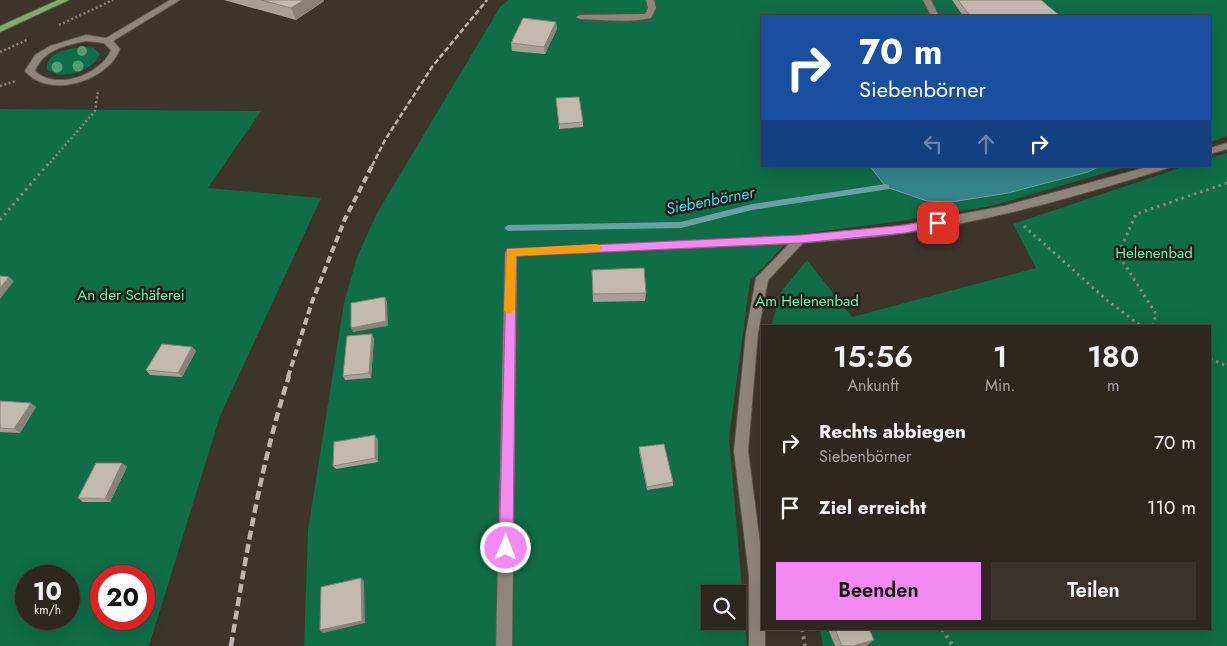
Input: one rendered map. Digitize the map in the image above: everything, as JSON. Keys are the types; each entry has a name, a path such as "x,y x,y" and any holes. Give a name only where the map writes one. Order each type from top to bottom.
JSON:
{"main road":[{"path":"0,29 66,0"}],"street":[{"path":"107,41 116,49 115,55 104,68 94,73 67,81 53,82 41,80 33,76 30,70 38,57 59,45 86,38 107,41 176,0"},
{"path":"580,17 633,18 648,16 652,8 650,0"},
{"path":"927,0 934,15"},
{"path":"1211,151 1227,146"},
{"path":"504,646 511,252 800,239 905,229 1005,210 1088,189 1161,167"},
{"path":"757,646 757,576 741,451 752,332 762,278 800,239"}],"path":[{"path":"0,220 94,111"},
{"path":"1153,325 1156,314 1118,254 1136,214 1227,182"},
{"path":"1005,210 1108,301 1140,325"},
{"path":"1211,359 1227,366"},
{"path":"802,630 805,646"},
{"path":"943,630 954,646"}],"green space":[{"name":"Siebenbörner","path":"508,0 1227,0 1227,136 1211,142 1211,15 761,15 761,167 1126,167 991,206 901,221 794,235 750,281 729,438 742,585 701,585 701,630 746,630 747,646 304,646 308,530 344,303 357,257 377,213 500,7"},
{"path":"94,48 100,54 97,60 84,70 60,75 47,69 51,58 56,54 69,49"},
{"name":"An der Schäferei","path":"0,109 261,111 208,188 321,198 220,416 155,627 155,565 90,565 90,630 154,630 149,646 0,646"},
{"name":"Helenenbad","path":"1227,153 1227,646 823,646 820,630 1211,630 1211,325 771,325 781,292 807,260 852,317 1036,268 1013,224 1182,167 1211,167 1211,158"}],"water":[{"path":"871,167 1098,167 1088,172 1008,193 951,202 927,201 886,187"}],"building":[{"path":"261,0 304,0 291,8"},
{"path":"958,0 1041,0 1059,15 969,15"},
{"path":"523,18 556,22 544,47 511,43"},
{"path":"579,97 583,122 559,124 556,98"},
{"path":"644,268 646,293 593,294 592,270"},
{"path":"0,276 9,277 0,288"},
{"path":"385,297 386,321 351,328 351,303"},
{"path":"372,334 369,373 343,376 347,336"},
{"path":"162,344 192,347 178,373 146,370"},
{"path":"0,401 31,403 14,429 0,428"},
{"path":"375,435 375,458 333,466 334,442"},
{"path":"664,444 673,482 647,487 639,447"},
{"path":"96,463 122,463 105,499 78,498"},
{"path":"361,578 362,621 320,630 321,587"},
{"path":"835,630 869,630 874,640 853,646 842,646"}],"waterway":[{"name":"Siebenbörner","path":"508,228 681,225 752,207 886,187"}],"railway":[{"path":"373,164 385,140 432,67 487,0"},
{"path":"288,377 312,302 345,219 373,164"},
{"path":"231,646 262,476 289,376"}],"slow traffic":[{"path":"510,310 511,252 597,248"}],"route":[{"path":"506,548 511,252 800,239 905,229 938,223"}],"park label":[{"name":"Am Helenenbad","path":"807,301"}]}
